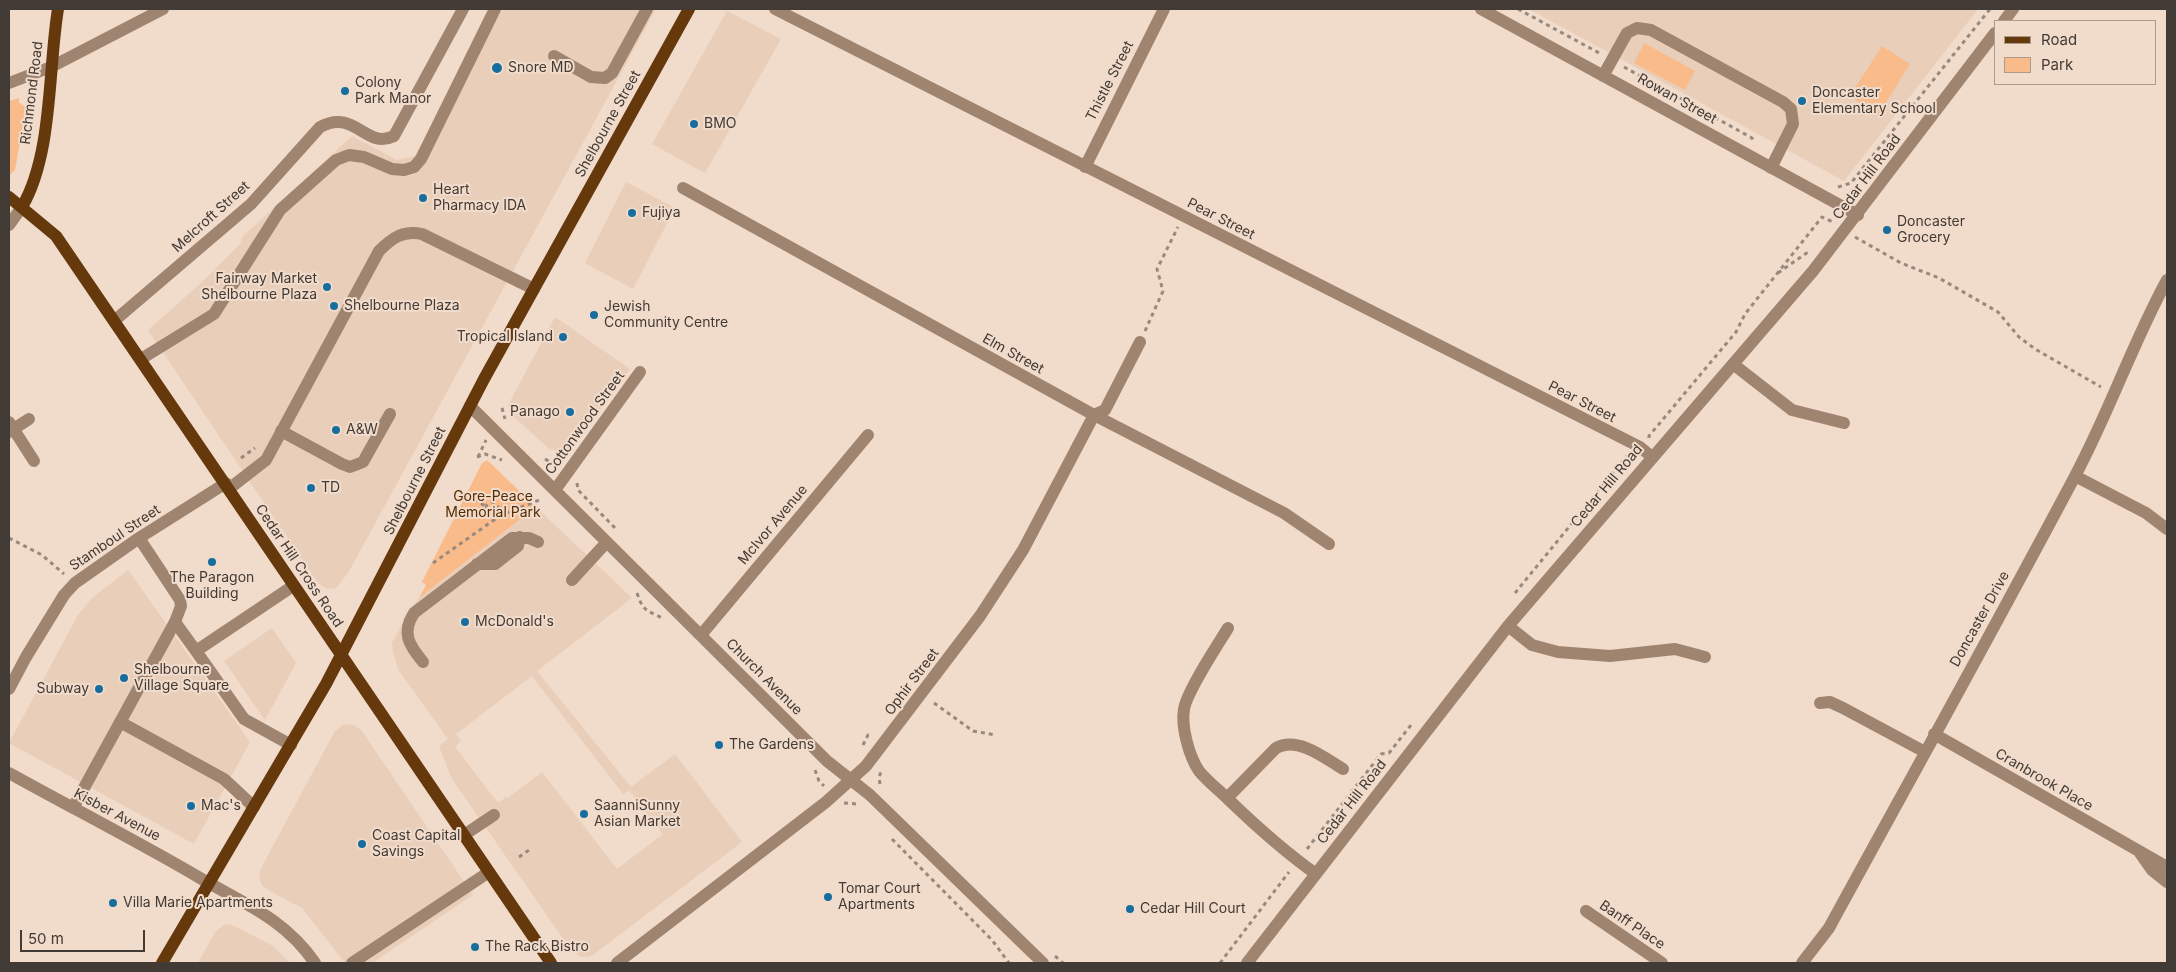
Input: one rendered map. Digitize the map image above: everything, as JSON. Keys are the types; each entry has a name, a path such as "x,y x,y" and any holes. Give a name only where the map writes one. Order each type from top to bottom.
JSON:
{"main road":[{"name":"Richmond Road","path":"22,207 32,190 46,120 58,9"},
{"name":"Shelbourne Street","path":"162,963 291,745 341,656 470,406 689,9"},
{"name":"Cedar Hill Cross Road","path":"9,197 56,236 551,963"}],"street":[{"path":"9,83 51,67 163,9"},
{"name":"Melcroft Street","path":"114,321 251,204 320,127 332,121 345,122 378,139 386,140 394,136 463,9"},
{"path":"141,359 214,314 280,210 336,160 349,155 364,157 392,169 404,170 414,167 420,159 495,9"},
{"path":"554,56 591,77 601,79 612,73 647,9"},
{"name":"Pear Street","path":"775,9 1640,447 1652,457"},
{"name":"Thistle Street","path":"1085,166 1164,9"},
{"name":"Rowan Street","path":"1481,9 1858,216"},
{"path":"2005,20 2013,9"},
{"path":"1603,76 1627,33 1637,28 1647,28 1783,102 1791,109 1793,124 1771,168"},
{"name":"Cedar Hill Road","path":"1247,963 1508,626 1858,216 1994,34"},
{"name":"Elm Street","path":"683,188 1094,415 1284,513 1329,544"},
{"path":"9,225 22,207"},
{"name":"Stamboul Street","path":"9,689 50,618 75,583 139,538 263,465 379,251 392,238 409,232 422,234 534,289"},
{"name":"Doncaster Drive","path":"1802,963 1829,928 2075,476 2114,395 2148,315 2167,280"},
{"name":"Ophir Street","path":"617,963 826,802 866,766 894,732 980,616 1023,550 1094,415 1105,410 1140,342"},
{"path":"1733,364 1792,410 1844,423"},
{"name":"Cottonwood Street","path":"555,490 640,372"},
{"name":"Church Avenue","path":"470,406 827,760 852,779 1043,963"},
{"path":"281,431 342,464 356,466 363,462 390,414"},
{"path":"29,419 10,428 34,461"},
{"name":"McIvor Avenue","path":"701,635 868,435"},
{"path":"2075,476 2146,513 2167,529"},
{"path":"73,808 175,622 181,606 180,600 139,538"},
{"path":"423,662 409,643 406,627 414,613 512,538 538,542"},
{"path":"572,580 606,542"},
{"path":"196,651 293,586"},
{"path":"175,622 244,719 291,745"},
{"path":"1508,626 1532,645 1558,652 1610,656 1675,649 1705,656"},
{"path":"1228,628 1189,695 1184,709 1188,744 1194,760 1206,778 1273,841 1316,874"},
{"path":"1820,702 1830,702 1843,708 1925,752"},
{"path":"120,722 224,779 254,807"},
{"name":"Cranbrook Place","path":"1934,734 2138,851 2162,862 2167,867"},
{"path":"1227,798 1276,748 1284,744 1299,746 1343,769"},
{"name":"Kisber Avenue","path":"9,773 281,924 298,940 315,963"},
{"path":"464,835 494,814"},
{"path":"2138,851 2152,870 2167,882"},
{"path":"352,963 489,872"},
{"name":"Banff Place","path":"1586,911 1662,963"}],"path":[{"path":"1649,436 1739,328 1745,314 1822,217 1827,218"},
{"path":"1140,342 1163,291 1158,269 1178,229"},
{"path":"1845,231 1901,263 1938,278 1998,312 2019,337 2035,349 2114,395"},
{"path":"502,408 504,418 510,423"},
{"path":"477,457 485,454 492,455 502,460 508,466"},
{"path":"542,456 550,462 563,458"},
{"path":"1511,598 1627,456"},
{"path":"577,482 578,490 614,525 618,533"},
{"path":"433,563 501,515 542,499 536,493"},
{"path":"468,494 485,506 487,513 494,514 497,511"},
{"path":"485,506 487,502 494,502 497,504 497,511 501,515"},
{"path":"9,538 42,555 75,583"},
{"path":"928,710 939,695"},
{"path":"934,703 973,731 996,736"},
{"path":"1220,963 1381,754 1389,753 1417,717"},
{"path":"862,750 868,735 894,732"},
{"path":"882,789 879,778 887,764"},
{"path":"519,856 529,850"},
{"path":"1050,950 1063,963"}],"shaded area":[{"name":"Shelbourne Plaza","path":"491,9 656,9 348,573 336,588 327,589 318,583 148,330 202,282 242,242 241,238 352,136 397,160 415,156"},
{"name":"Doncaster Elementary School","path":"1529,9 1978,9 1844,181"},
{"path":"727,11 781,39 705,173 652,144"},
{"path":"626,182 675,208 633,289 585,263"},
{"path":"555,317 630,369 573,446 560,452 548,448 511,414 508,405"},
{"path":"536,507 632,598 537,671 631,787 675,754 742,842 593,955 581,957 571,950 452,779 439,746 448,739 399,671 392,643 410,609 419,598","holes":["532,676 623,794 629,790 663,834 617,869 542,772 508,798 506,797 498,803 455,747 461,741 456,734"]},
{"name":"Shelbourne Village Square","path":"128,570 250,742 194,844 9,743 78,615 92,598"},
{"path":"272,628 296,663 265,720 224,661"},
{"path":"344,724 354,725 362,731 473,895 372,963 345,963 302,908 268,890 262,885 259,878 260,870 335,731"},
{"path":"230,924 273,946 290,963 198,963 216,931 224,925"}],"green space":[{"path":"1644,43 1695,71 1685,90 1634,63"},
{"path":"1882,46 1910,64 1878,115 1850,96"},
{"path":"19,98 19,102 26,108 15,170 9,176 9,101"},
{"name":"Gore-Peace Memorial Park","path":"487,460 536,507 419,598 426,585 422,582 482,463"}],"place":[{"name":"Snore MD","path":"497,68"},
{"name":"Colony Park Manor","path":"345,91"},
{"name":"Doncaster Elementary School","path":"1802,101"},
{"name":"BMO","path":"694,124"},
{"name":"Heart Pharmacy IDA","path":"423,198"},
{"name":"Fujiya","path":"632,213"},
{"name":"Doncaster Grocery","path":"1887,230"},
{"name":"Fairway Market Shelbourne Plaza","path":"327,287"},
{"name":"Shelbourne Plaza","path":"334,306"},
{"name":"Jewish Community Centre","path":"594,315"},
{"name":"Tropical Island","path":"563,337"},
{"name":"Panago","path":"570,412"},
{"name":"A&W","path":"336,430"},
{"name":"TD","path":"311,488"},
{"name":"The Paragon Building","path":"212,562"},
{"name":"McDonald's","path":"465,622"},
{"name":"Shelbourne Village Square","path":"124,678"},
{"name":"Subway","path":"99,689"},
{"name":"The Gardens","path":"719,745"},
{"name":"Mac's","path":"191,806"},
{"name":"SaanniSunny Asian Market","path":"584,814"},
{"name":"Coast Capital Savings","path":"362,844"},
{"name":"Tomar Court Apartments","path":"828,897"},
{"name":"Villa Marie Apartments","path":"113,903"},
{"name":"Cedar Hill Court","path":"1130,909"},
{"name":"The Rack Bistro","path":"475,947"}]}
